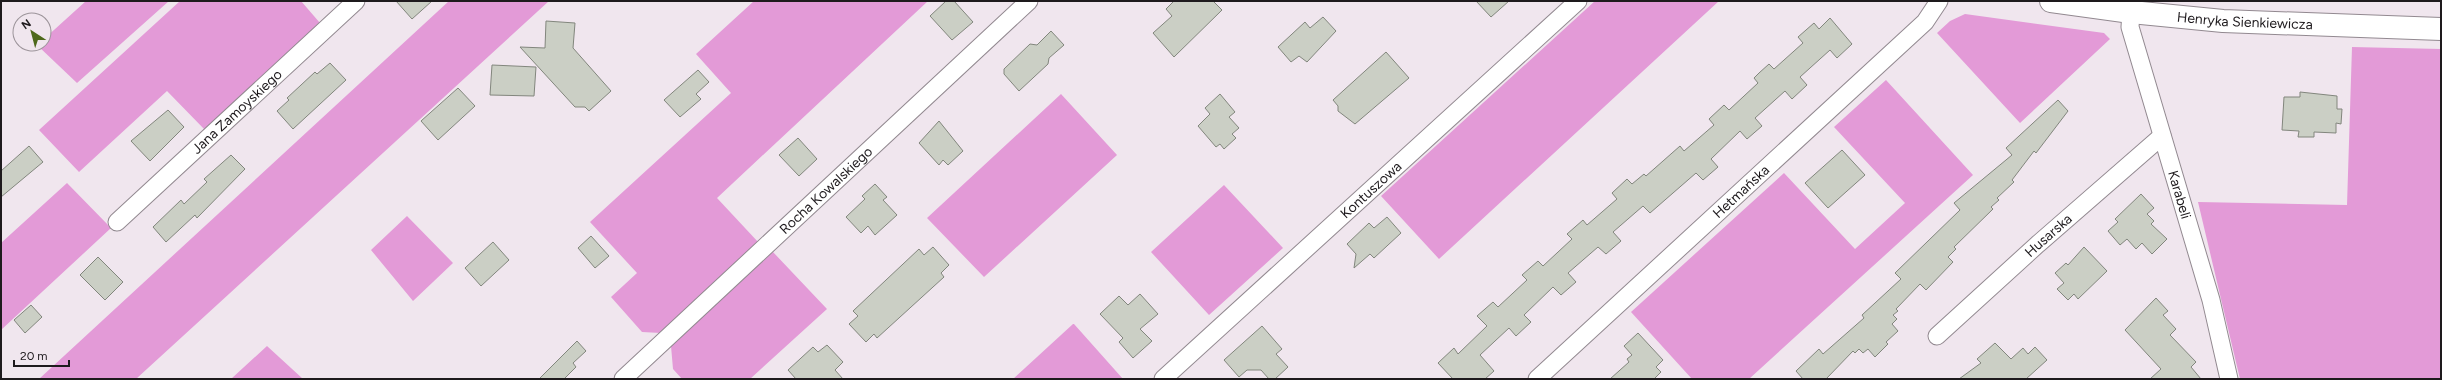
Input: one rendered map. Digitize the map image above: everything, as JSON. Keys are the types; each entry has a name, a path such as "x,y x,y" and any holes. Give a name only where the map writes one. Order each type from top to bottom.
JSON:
{"street":[{"name":"Jana Zamoyskiego","path":"117,222 356,1"},
{"name":"Rocha Kowalskiego","path":"623,379 1029,1"},
{"name":"Kontuszowa","path":"1164,379 1578,1"},
{"name":"Hetmańska","path":"1537,379 1925,22 1939,1"},
{"name":"Henryka Sienkiewicza","path":"2051,1 2131,12 2223,21 2441,29"},
{"name":"Karabeli","path":"2131,12 2130,27 2212,300 2229,379"},
{"name":"Husarska","path":"1937,336 2038,244 2162,136"}],"shaded area":[{"path":"86,1 169,1 77,83 44,52 52,52 52,32"},
{"path":"180,1 301,1 320,23 205,130 167,91 79,172 39,130"},
{"path":"449,1 549,1 136,379 39,379"},
{"path":"754,1 928,1 717,198 759,243 661,333 642,332 611,297 637,273 590,222 731,93 696,54"},
{"path":"1595,1 1719,1 1439,259 1381,196"},
{"path":"1965,14 2104,33 2110,39 2020,123 1937,33 1950,21"},
{"path":"2352,47 2441,49 2441,379 2240,379 2198,202 2347,205"},
{"path":"1886,80 1973,175 1749,379 1692,379 1631,312 1784,173 1855,249 1905,203 1834,127"},
{"path":"1061,94 1117,155 984,277 927,218"},
{"path":"67,183 111,228 1,330 1,243"},
{"path":"1224,185 1283,248 1209,315 1151,252"},
{"path":"407,216 453,263 413,301 371,250"},
{"path":"773,252 827,309 750,379 682,379 673,369 671,346"},
{"path":"1073,324 1123,379 1013,379"},
{"path":"267,346 303,379 231,379"}],"building":[{"path":"396,1 432,1 412,19"},
{"path":"946,1 954,1 973,22 952,40 930,16"},
{"path":"1174,1 1213,1 1222,10 1174,57 1153,33 1172,16 1166,9"},
{"path":"1476,1 1509,1 1491,17"},
{"path":"1323,17 1336,31 1307,62 1299,56 1291,62 1278,47 1305,22 1310,28"},
{"path":"1830,18 1852,44 1837,58 1830,50 1800,77 1807,85 1792,99 1785,91 1755,118 1762,126 1747,139 1740,131 1711,159 1718,167 1703,180 1696,173 1650,213 1643,206 1613,232 1621,241 1606,254 1598,247 1568,273 1576,282 1561,295 1553,287 1524,315 1531,322 1516,336 1509,328 1480,355 1494,371 1485,379 1453,379 1438,363 1454,348 1458,354 1487,326 1477,316 1493,302 1498,307 1527,280 1522,275 1538,261 1543,266 1572,239 1567,234 1583,220 1587,225 1617,199 1612,193 1627,179 1632,184 1644,174 1646,176 1680,146 1684,151 1714,125 1709,119 1724,105 1729,110 1758,83 1754,78 1759,73 1769,64 1774,69 1803,43 1798,37 1814,23 1819,29"},
{"path":"546,21 575,23 573,48 611,91 589,111 585,107 575,107 520,47 545,48"},
{"path":"1051,31 1064,45 1049,58 1048,64 1019,91 1004,74 1004,69 1030,44 1037,45"},
{"path":"1386,52 1409,78 1355,124 1338,111 1338,106 1333,100"},
{"path":"330,63 346,80 293,129 277,111 289,100 287,98 315,72 317,74"},
{"path":"492,65 536,67 534,96 490,95"},
{"path":"698,70 709,82 696,94 701,99 680,117 664,100"},
{"path":"458,88 475,106 438,140 421,121"},
{"path":"2300,92 2337,96 2337,109 2342,109 2341,124 2336,123 2336,133 2314,132 2314,137 2298,137 2299,131 2282,130 2284,97 2300,97"},
{"path":"1220,94 1235,112 1229,117 1239,128 1232,134 1236,138 1224,149 1220,144 1216,147 1198,126 1210,114 1205,108"},
{"path":"2058,100 2068,111 2036,153 2034,151 2012,180 2014,182 1997,198 1999,200 1991,207 1993,209 1954,247 1956,249 1948,257 1953,262 1926,290 1920,284 1896,309 1898,311 1893,315 1897,319 1892,324 1898,331 1886,342 1888,344 1875,357 1868,349 1863,353 1859,349 1855,353 1853,351 1826,379 1803,379 1796,371 1819,349 1823,354 1864,318 1862,315 1901,279 1895,273 1960,210 1954,203 2012,155 2006,148"},
{"path":"168,110 184,127 150,161 131,141"},
{"path":"939,121 963,151 948,165 943,160 939,165 919,143"},
{"path":"798,138 817,159 799,176 779,155"},
{"path":"29,146 43,162 1,197 1,171"},
{"path":"1842,150 1865,175 1828,208 1805,183"},
{"path":"231,155 245,169 197,218 195,215 166,242 153,227 181,200 184,204 207,182 204,179"},
{"path":"875,184 887,197 883,200 897,215 875,235 868,226 861,233 846,217 865,199 862,196"},
{"path":"2141,194 2154,208 2147,214 2154,221 2151,224 2167,239 2152,254 2142,243 2136,249 2127,239 2120,245 2108,231 2118,222 2115,219"},
{"path":"1387,217 1401,233 1374,258 1370,254 1354,268 1356,254 1347,244 1369,223 1374,228"},
{"path":"591,236 609,256 595,268 578,248"},
{"path":"493,242 509,260 481,286 465,268"},
{"path":"933,247 949,265 941,273 944,277 877,338 874,334 866,342 849,324 858,316 853,311 919,249 924,255"},
{"path":"2084,247 2107,271 2078,299 2074,294 2068,300 2057,289 2064,283 2055,273 2066,263 2068,265"},
{"path":"98,257 123,282 105,300 80,275"},
{"path":"1140,294 1158,314 1140,329 1152,341 1133,358 1119,342 1123,338 1100,314 1119,296 1128,305"},
{"path":"2156,298 2168,311 2163,315 2176,329 2170,335 2196,362 2191,367 2201,379 2150,379 2161,369 2125,330"},
{"path":"31,305 42,317 25,333 14,320"},
{"path":"1262,326 1282,349 1276,354 1288,367 1275,379 1269,379 1261,370 1247,370 1239,377 1224,360"},
{"path":"1638,333 1663,360 1656,367 1661,372 1654,379 1610,379 1629,362 1627,359 1632,355 1624,346"},
{"path":"577,341 586,351 573,363 576,367 564,379 539,379"},
{"path":"1995,343 2011,359 2023,348 2028,354 2035,347 2047,360 2026,379 1959,379 1981,363 1977,359"},
{"path":"827,345 843,362 835,370 843,379 796,379 788,370 813,347 818,352"}]}
